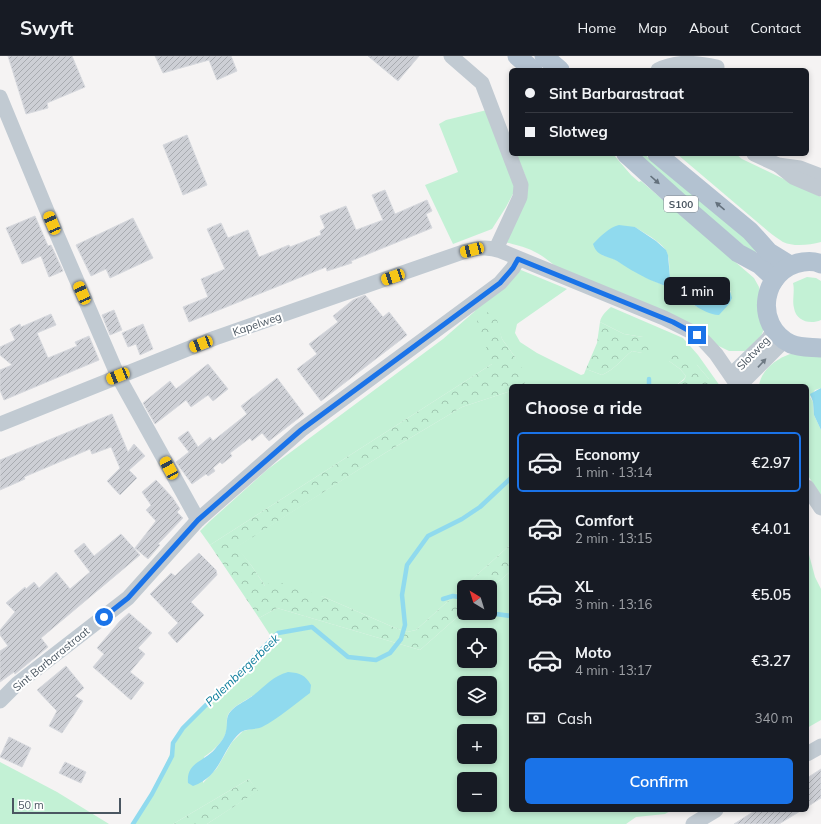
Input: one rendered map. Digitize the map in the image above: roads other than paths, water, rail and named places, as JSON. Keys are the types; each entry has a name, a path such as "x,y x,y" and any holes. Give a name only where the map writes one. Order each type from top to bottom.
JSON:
{"main road":[{"path":"517,56 531,68"},
{"path":"544,56 558,68"},
{"name":"S100","path":"628,156 772,284"},
{"name":"S100","path":"659,156 750,231 778,246 793,258"},
{"path":"821,253 814,252 793,258 772,284 766,301 770,323 799,346 821,348"},
{"path":"793,258 813,261 821,264"},
{"path":"784,334 807,337 821,336"}],"street":[{"path":"451,56 482,83 509,154"},
{"path":"663,68 676,63 712,64"},
{"path":"0,97 118,376 198,520"},
{"path":"496,249 520,197 521,185 510,156"},
{"path":"758,156 778,165 793,177 821,189"},
{"path":"778,165 800,168 821,176"},
{"name":"Kapelweg","path":"0,424 215,338 463,252 481,247 496,249 518,259"},
{"name":"Slotweg","path":"518,259 673,322 690,331 710,347 736,382 784,334"},
{"name":"Sint Barbarastraat","path":"0,701 18,684 128,598 198,520 301,430 500,283 513,268 518,259"},
{"path":"809,490 821,508"},
{"path":"809,753 821,746"},
{"path":"693,824 713,812"}],"water":[{"path":"619,225 635,227 656,241 666,250 668,255 670,278 685,291 694,294 699,293 711,283 718,280 727,287 730,292 732,298 729,304 719,315 706,312 668,287 646,278 617,261 599,254 593,244 608,230"},
{"path":"821,388 821,430 814,415 813,402 810,394"},
{"path":"288,672 296,673 305,677 311,685 310,693 262,727 241,732 229,746 216,769 210,776 203,782 193,786 188,783 188,776 193,766 211,753 223,738 226,731 229,713 238,705 256,694 277,676"}],"waterway":[{"path":"649,379 649,384"},
{"name":"Palembergerbeek","path":"133,824 152,794 172,756 173,743 183,728 278,633 312,627 348,657 376,660 390,653 401,639 405,625 402,595 407,565 428,536 462,519 480,507 509,480"},
{"name":"Palembergerbeek","path":"443,599 453,596 457,597"},
{"name":"Palembergerbeek","path":"497,614 509,616"}]}
